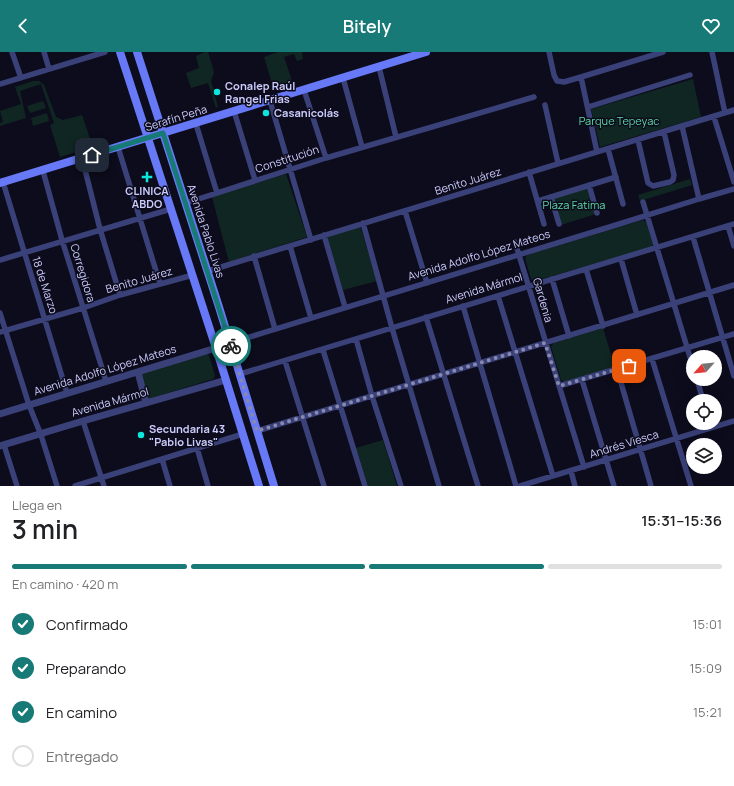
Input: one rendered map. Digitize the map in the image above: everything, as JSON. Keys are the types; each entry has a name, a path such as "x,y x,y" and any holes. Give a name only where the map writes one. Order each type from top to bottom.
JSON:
{"main road":[{"path":"120,52 193,275 259,486"},
{"name":"Avenida Pablo Livas","path":"137,52 208,271 274,486"},
{"name":"Serafín Peña","path":"1,183 426,52"}],"street":[{"path":"12,52 21,78"},
{"path":"44,52 49,69"},
{"path":"0,84 105,52"},
{"path":"549,52 554,75 557,81 564,82 663,52"},
{"path":"712,52 725,113"},
{"path":"379,67 396,137"},
{"path":"588,107 690,75"},
{"path":"581,77 597,152"},
{"path":"343,78 362,147"},
{"path":"304,90 326,158"},
{"name":"Constitución","path":"186,203 362,147 534,97"},
{"path":"270,101 311,240"},
{"path":"545,105 558,163"},
{"name":"Benito Juárez","path":"208,271 734,110"},
{"path":"234,112 255,180"},
{"path":"714,116 734,182"},
{"path":"196,124 218,193"},
{"path":"682,126 699,199"},
{"path":"638,140 647,180 650,185 653,186 670,182 673,180 674,175 664,132"},
{"path":"118,147 160,284"},
{"path":"608,148 623,204"},
{"path":"82,158 100,229 120,295"},
{"name":"Corregidora","path":"42,171 106,381"},
{"path":"529,172 544,224"},
{"path":"538,201 616,178"},
{"name":"18 de Marzo","path":"1,183 46,319 67,393"},
{"path":"589,185 597,213"},
{"name":"Avenida Adolfo López Mateos","path":"230,343 734,189"},
{"path":"551,197 559,224"},
{"path":"643,202 687,348"},
{"path":"0,260 171,208"},
{"path":"405,211 427,283"},
{"path":"363,223 408,385 439,486"},
{"path":"731,225 734,246"},
{"name":"Avenida Mármol","path":"240,374 731,225"},
{"path":"324,236 345,307"},
{"path":"693,237 734,376"},
{"name":"Gardenia","path":"515,242 584,467"},
{"path":"290,246 311,318"},
{"path":"254,256 275,329"},
{"path":"621,259 637,315"},
{"path":"586,270 603,326"},
{"name":"Benito Juárez","path":"3,331 83,308 120,295 193,275"},
{"path":"552,279 569,336"},
{"path":"257,431 734,285"},
{"path":"498,296 553,476"},
{"path":"463,306 516,486"},
{"path":"0,313 3,331 41,435 57,486"},
{"path":"426,317 478,486"},
{"path":"559,386 734,334"},
{"path":"356,339 400,486"},
{"name":"Avenida Adolfo López Mateos","path":"0,414 216,348"},
{"path":"323,350 365,486"},
{"path":"652,359 691,486"},
{"path":"285,361 324,486"},
{"path":"617,369 651,486"},
{"path":"138,372 146,403"},
{"name":"Avenida Mármol","path":"2,446 41,435 83,420 226,380"},
{"path":"582,380 614,486"},
{"path":"83,420 104,486"},
{"name":"Andrés Viesca","path":"722,424 734,422"},
{"name":"Andrés Viesca","path":"520,486 536,484 571,470 676,439 700,430"},
{"path":"75,486 243,434"},
{"path":"2,446 17,486"},
{"path":"197,448 208,486"},
{"path":"162,459 170,486"},
{"path":"571,470 575,486"}],"green space":[{"path":"208,52 214,72 211,81 218,107 216,108 208,83 191,88 186,73 199,68 196,56"},
{"path":"278,52 302,52 303,59 297,61 294,54 284,57 293,84 274,90 264,57"},
{"name":"Parque Tepeyac","path":"693,79 701,117 600,147 591,109"},
{"path":"33,81 39,81 44,85 56,117 63,120 82,115 93,147 60,157 50,125 54,123 41,84 20,91 26,118 0,126 0,123 3,122 0,111 21,104 15,87"},
{"path":"43,101 46,108 30,113 27,106"},
{"path":"47,113 49,121 33,126 31,118"},
{"path":"286,174 307,237 229,262 212,197"},
{"path":"690,179 692,185 640,201 638,195"},
{"name":"Plaza Fatima","path":"588,186 596,214 561,225 552,196"},
{"path":"643,220 646,222 653,244 652,247 535,281 531,279 525,258 527,255"},
{"path":"360,226 377,281 343,290 327,237"},
{"path":"603,328 615,367 564,382 561,380 551,346 554,343"},
{"path":"206,353 209,355 215,376 213,379 148,399 141,373"},
{"path":"383,440 397,486 368,486 356,448"}],"way so far":[{"path":"231,346 257,431 545,343 559,386 629,366"}],"place":[{"name":"Conalep Raúl Rangel Frias","path":"217,92"},
{"name":"Casanicolás","path":"266,113"},
{"name":"CLINICA ABDO","path":"147,177"},
{"name":"Secundaria 43 \"Pablo Livas\"","path":"141,435"}],"route":[{"path":"92,155 163,133 231,346"}]}
